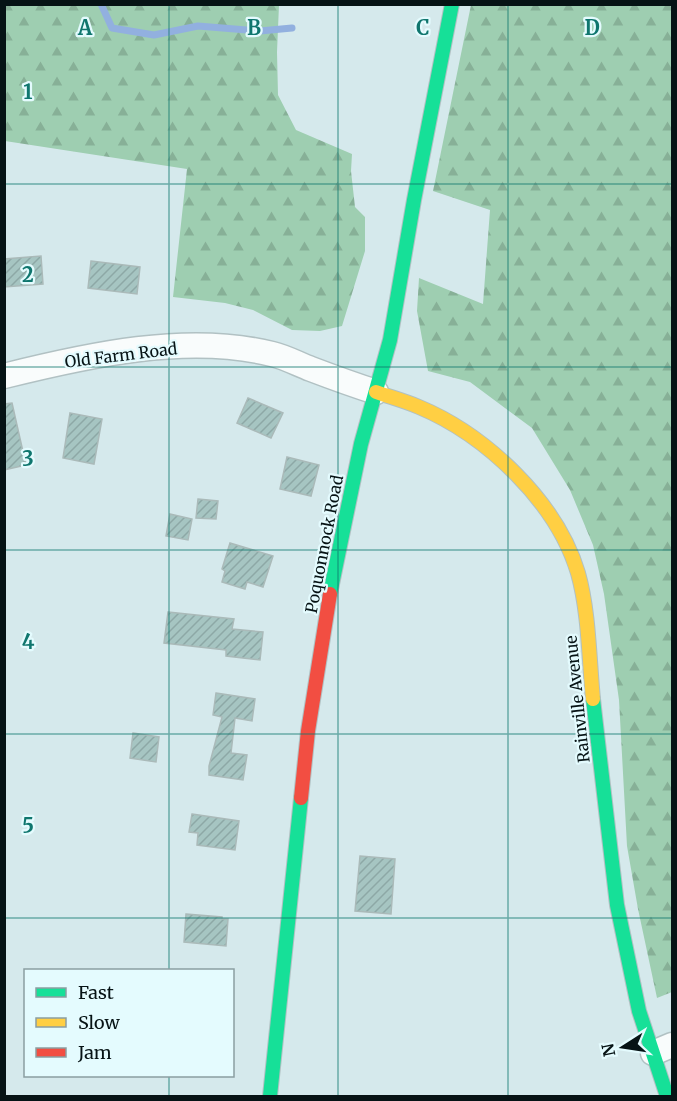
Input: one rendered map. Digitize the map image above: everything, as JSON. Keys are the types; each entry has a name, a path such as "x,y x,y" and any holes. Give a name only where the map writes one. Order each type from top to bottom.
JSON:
{"main road":[{"name":"Poquonnock Road","path":"270,1096 308,730 327,609 361,444 390,340 414,200 452,4"},
{"name":"Rainville Avenue","path":"376,392 420,407 480,441 516,474 546,508 568,548 578,573 584,606 617,905 639,1011 663,1049 667,1096"}],"street":[{"name":"Old Farm Road","path":"4,376 59,362 170,346 227,347 273,354 376,392"}],"green space":[{"path":"4,5 279,5 278,95 296,130 352,154 351,171 355,207 365,217 365,251 342,326 320,331 292,330 253,310 225,303 173,297 187,169 5,141"},
{"path":"471,5 672,5 672,992 657,998 627,846 619,700 604,594 593,545 570,490 532,428 470,382 428,371 417,311 419,278 483,304 490,210 433,191"}],"building":[{"path":"41,256 43,284 4,287 4,259"},
{"path":"91,261 140,267 137,294 88,288"},
{"path":"248,398 283,413 271,438 237,423"},
{"path":"12,403 26,465 4,470 4,404"},
{"path":"70,413 102,419 94,464 63,458"},
{"path":"287,457 319,465 311,496 280,489"},
{"path":"198,499 218,501 216,519 196,518"},
{"path":"170,514 192,519 188,540 166,536"},
{"path":"230,543 273,556 263,587 247,582 245,589 222,582 225,571 222,569"},
{"path":"168,612 234,619 232,629 263,632 260,660 226,656 226,650 164,643"},
{"path":"216,693 255,699 252,721 235,718 231,753 247,755 243,780 209,775 209,766 222,717 213,715"},
{"path":"133,733 159,737 156,762 130,758"},
{"path":"192,814 239,821 235,850 197,845 198,833 189,832"},
{"path":"360,856 395,859 391,914 355,911"},
{"path":"186,914 228,919 226,946 184,942"}],"waterway":[{"path":"101,4 112,28 154,35 198,26 260,31 292,28"}],"traffic: fast":[{"path":"330,594 361,444 390,340 414,200 452,4"},
{"path":"593,699 617,905 639,1011 667,1096"},
{"path":"270,1096 301,798"}],"traffic: slow":[{"path":"376,392 419,407 469,435 516,474 554,521 568,547 582,588 587,619 593,699"}],"traffic: jam":[{"path":"301,798 308,731 330,594"}]}
